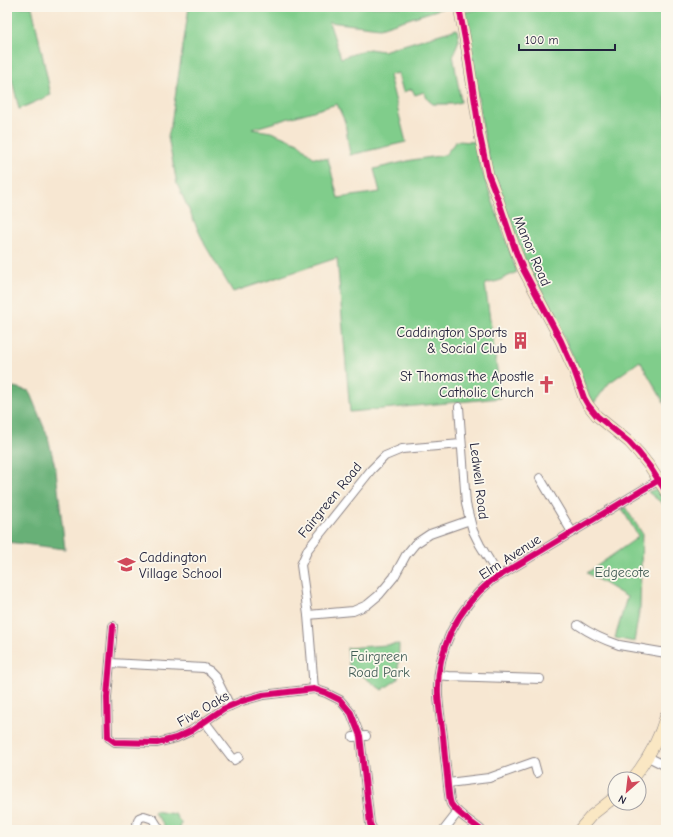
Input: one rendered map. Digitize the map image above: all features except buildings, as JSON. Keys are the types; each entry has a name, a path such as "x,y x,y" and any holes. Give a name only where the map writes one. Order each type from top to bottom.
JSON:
{"street":[{"name":"Manor Road","path":"459,7 480,136 488,174 523,269 561,341 588,405 597,416 639,453 666,492"},
{"name":"Ledwell Road","path":"458,407 466,504 473,531 499,576"},
{"name":"Fairgreen Road","path":"314,690 308,615 301,565 308,550 371,470 385,456 402,449 461,444"},
{"path":"540,478 572,532"},
{"name":"Elm Avenue","path":"481,830 458,812 450,802 443,727 438,695 442,655 451,631 458,618 474,597 491,581 659,480"},
{"path":"308,615 353,611 367,605 379,595 394,577 406,556 416,544 430,534 470,520"},
{"path":"578,625 601,638 619,645 666,653"},
{"name":"Five Oaks","path":"113,626 105,739 115,742 157,743 176,738 191,731 223,709 242,701 262,695 314,690"},
{"name":"Five Oaks","path":"110,663 204,668 215,676 230,706"},
{"path":"439,675 540,680"},
{"path":"314,690 326,693 340,700 351,714 359,736 370,824 373,830"},
{"path":"638,771 658,739 666,715"},
{"name":"Five Oaks","path":"205,722 234,760"},
{"path":"648,757 666,766"},
{"path":"448,783 489,778 534,762 537,773"},
{"path":"579,830 592,815 607,803"},
{"path":"444,830 458,812"},
{"path":"137,830 137,824 140,818 144,816 153,819 160,830"}],"green space":[{"path":"7,7 32,7 51,95 19,109 7,59"},
{"path":"189,7 446,7 380,28 329,22 341,58 369,49 383,51 457,29 459,40 453,55 461,102 453,104 433,104 428,100 424,92 415,95 412,89 403,92 398,73 389,75 406,142 350,155 345,122 337,104 252,129 271,132 298,143 313,157 328,159 338,198 380,192 374,169 412,160 445,155 456,141 475,142 477,156 517,272 498,281 485,284 501,398 350,412 337,258 233,292 205,245 177,184 168,137"},
{"path":"488,7 651,7 652,11 656,7 666,7 666,406 640,361 609,383 594,403 589,396 575,361 551,310 524,258 493,177 485,141 464,12"},
{"path":"14,387 29,391 48,437 56,471 65,549 7,542 7,389"},
{"path":"658,488 665,498 666,502 663,504 648,492"},
{"name":"Edgecote","path":"625,507 642,533 640,607 634,642 615,638 627,597 587,573 638,536 622,509"},
{"name":"Fairgreen Road Park","path":"399,644 398,679 382,690 349,666 347,648"},
{"path":"154,811 175,814 181,823 180,830 167,830"}],"cycle path":[{"path":"459,7 480,136 488,174 523,269 561,341 588,405 597,416 629,442 639,453 666,492"},
{"path":"481,830 457,811 451,804 449,798 439,708 438,679 445,647 451,632 468,604 491,581 659,480"},
{"path":"113,626 107,697 108,737 115,742 157,743 176,738 191,731 223,709 242,701 263,695 314,689 326,693 340,700 351,713 360,736 370,824 373,830"}],"place":[{"name":"Caddington Sports & Social Club","path":"520,340"},
{"name":"St Thomas the Apostle Catholic Church","path":"547,384"},
{"name":"Caddington Village School","path":"126,565"}]}
